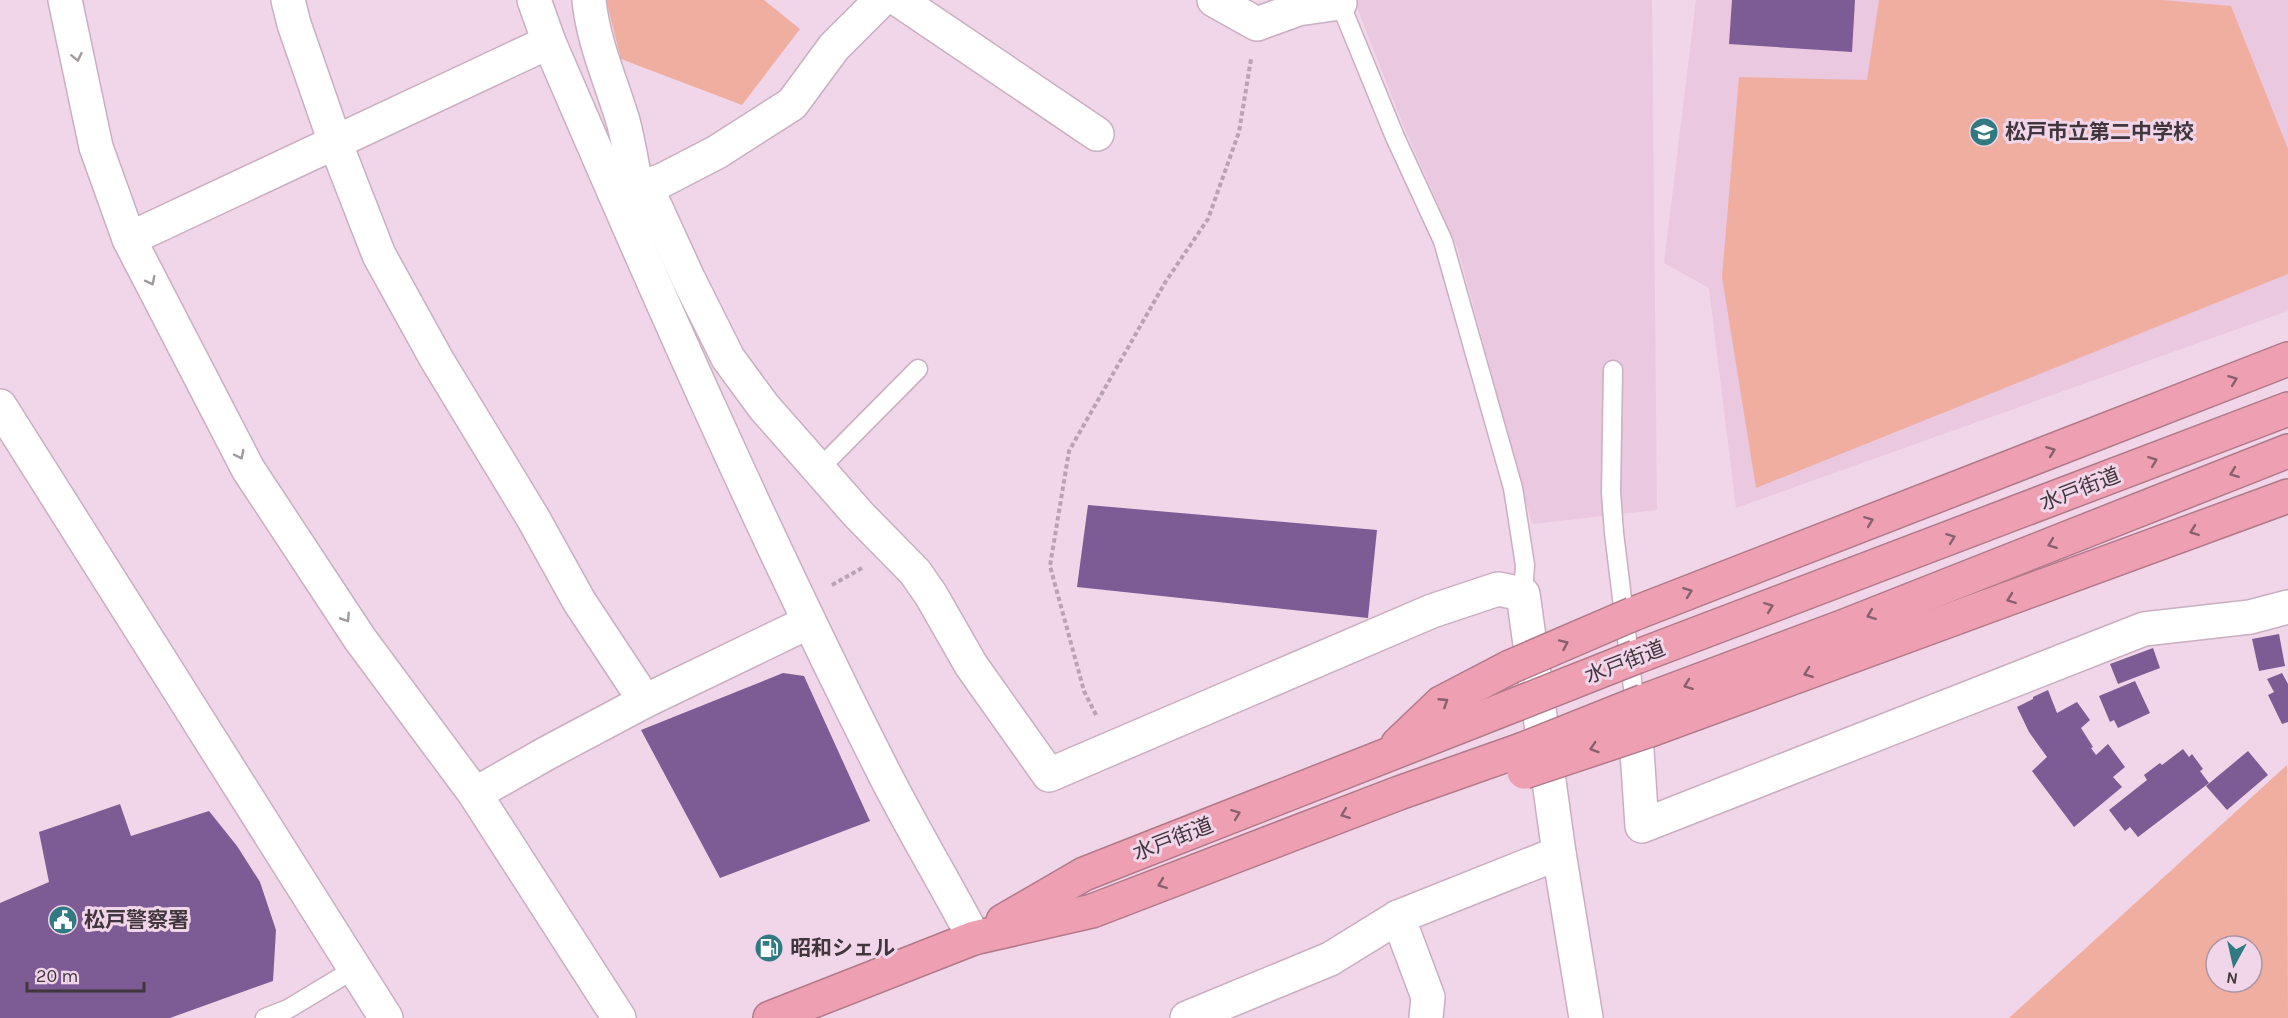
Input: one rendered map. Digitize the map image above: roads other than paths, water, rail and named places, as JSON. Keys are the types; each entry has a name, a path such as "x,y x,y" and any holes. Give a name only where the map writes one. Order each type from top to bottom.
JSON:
{"highway":[{"path":"1386,756 1441,703 1510,667 1633,614 2288,358"},
{"name":"水戸街道","path":"770,1018 974,938 1092,911 1399,793 1522,761 1641,694 2288,409"},
{"name":"水戸街道","path":"974,938 1084,874 1517,704 1641,694 1842,627 2288,451"},
{"path":"1641,694 2288,496"}],"street":[{"path":"64,0 96,147 129,238 248,469 360,639 475,794 620,1018"},
{"path":"288,0 294,24 335,142 379,255 431,350 533,518 579,601 645,701"},
{"path":"534,0 549,42 633,190 688,278 728,358 764,407 859,515 915,572 931,595 971,665 1049,775 1432,611 1498,589 1524,594 1559,853 1586,1018"},
{"path":"589,0 591,17 602,57 623,123 633,190 808,622 882,770 974,938"},
{"path":"633,190 663,180 717,152 792,104 834,47 881,0"},
{"path":"899,0 1097,134"},
{"path":"1214,0 1257,24 1298,9 1340,3"},
{"path":"129,238 549,42"},
{"path":"0,406 386,1018"},
{"path":"1641,694 1642,826 2144,629 2250,617 2288,607"},
{"path":"475,794 645,701 808,622"},
{"path":"1187,1018 1330,958 1398,917 1559,853"},
{"path":"1398,917 1428,997 1426,1018"}],"lane":[{"path":"1340,3 1395,137 1443,241 1513,488 1525,565 1524,594"},
{"path":"819,468 918,369"},
{"path":"1613,370 1611,492 1614,533 1641,694"},
{"path":"265,1018 288,1009 356,968"}],"place":[{"name":"松戸市立第二中学校","path":"1984,132"},
{"name":"松戸警察署","path":"63,920"},
{"name":"昭和シェル","path":"769,948"}]}
